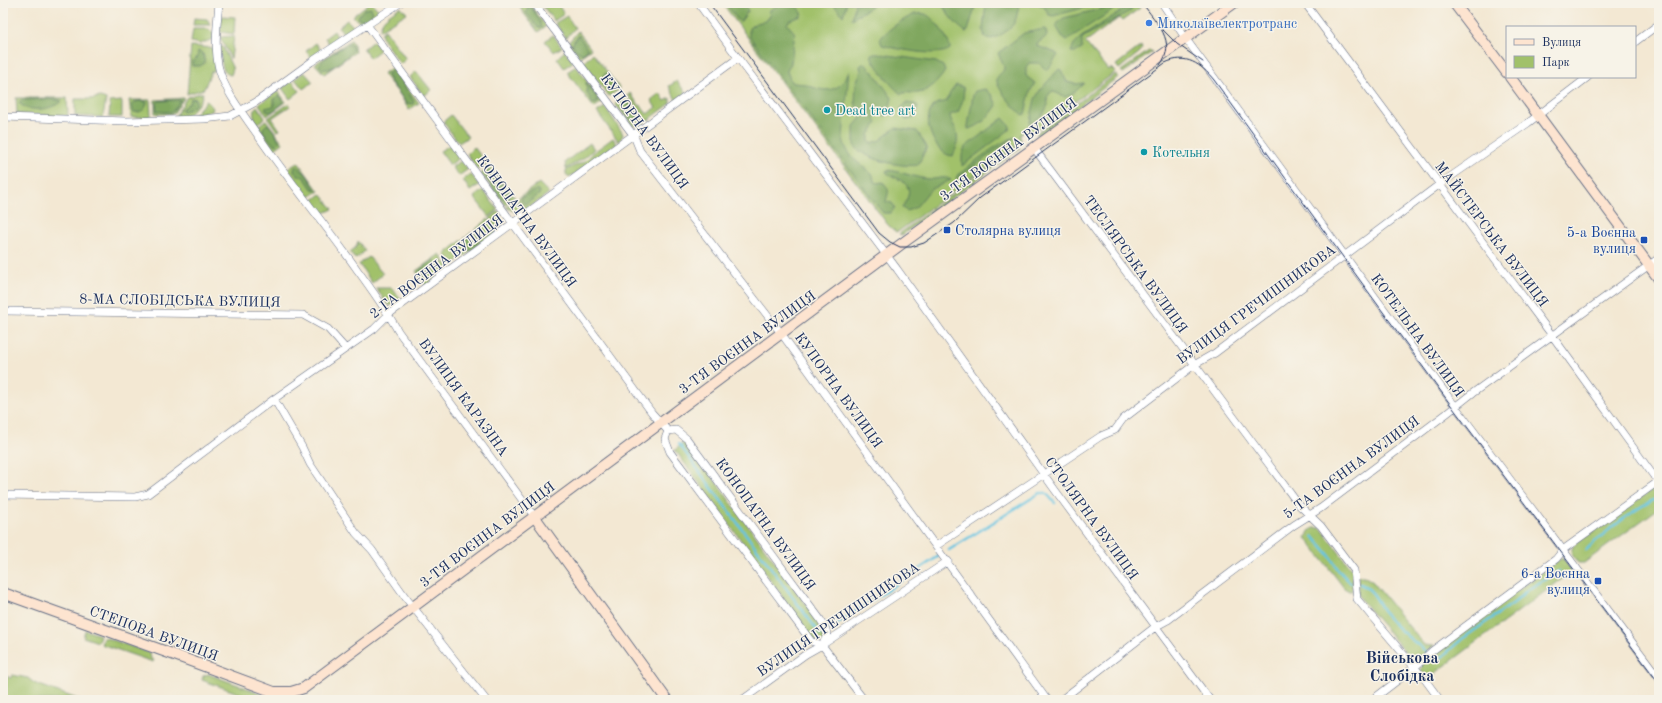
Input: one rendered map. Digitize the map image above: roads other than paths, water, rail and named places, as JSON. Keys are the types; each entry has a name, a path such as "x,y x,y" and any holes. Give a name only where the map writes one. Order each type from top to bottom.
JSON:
{"main road":[{"name":"3-ТЯ ВОЄННА ВУЛИЦЯ","path":"274,692 291,692 304,688 781,333 1130,77 1186,39 1234,3"},
{"path":"1454,3 1506,72"},
{"path":"1511,78 1659,279"},
{"name":"ВУЛИЦЯ КАРАЗІНА","path":"534,516 666,700"},
{"name":"СТЕПОВА ВУЛИЦЯ","path":"3,593 274,692"}],"street":[{"name":"ВУЛИЦЯ КАРАЗІНА","path":"219,3 217,34 219,67 224,81 241,110 271,154 317,213 389,314 403,338 534,516"},
{"path":"3,117 126,121 204,119 230,116 256,102 311,62 368,26 400,3"},
{"name":"КУПОРНА ВУЛИЦЯ","path":"534,3 634,136 640,151 781,333 948,561 1047,700"},
{"name":"СТОЛЯРНА ВУЛИЦЯ","path":"698,3 887,255 1155,627 1210,700"},
{"name":"КОТЕЛЬНА ВУЛИЦЯ","path":"1162,3 1186,39 1344,256 1659,678"},
{"name":"МАЙСТЕРСЬКА ВУЛИЦЯ","path":"1305,3 1659,480"},
{"path":"1636,41 1659,24"},
{"name":"КОНОПАТНА ВУЛИЦЯ","path":"368,26 652,413 668,431 676,430 687,439 816,613 828,631 827,637 822,645"},
{"name":"2-ГА ВОЄННА ВУЛИЦЯ","path":"3,495 135,497 148,494 274,399 374,329 389,314 634,136 738,58"},
{"name":"ВУЛИЦЯ ГРЕЧИШНИКОВА","path":"936,546 1101,436 1115,430 1123,419 1194,365 1215,353 1440,184 1539,115 1587,78"},
{"name":"ТЕСЛЯРСЬКА ВУЛИЦЯ","path":"1034,148 1299,505 1321,526 1354,570 1357,599 1440,700"},
{"name":"5-ТА ВОЄННА ВУЛИЦЯ","path":"1061,700 1155,627 1168,620 1446,414 1551,334 1659,258"},
{"name":"8-МА СЛОБІДСЬКА ВУЛИЦЯ","path":"3,311 303,315 328,329 345,348"},
{"path":"274,399 318,477 356,533 372,550 413,606 486,700"},
{"path":"668,431 665,439 670,452 811,641 822,645 864,700"},
{"path":"1372,700 1415,668 1432,651 1659,480"},
{"name":"ВУЛИЦЯ ГРЕЧИШНИКОВА","path":"742,700 806,654 822,645 948,561"},
{"name":"СТЕПОВА ВУЛИЦЯ","path":"274,692 295,700"}],"waterway":[{"path":"679,444 820,634 825,632"},
{"path":"949,550 1040,493 1046,493 1055,503"},
{"path":"1586,550 1610,529 1643,505 1659,499"},
{"path":"1313,536 1329,555 1339,571 1351,583"},
{"path":"829,629 939,556"},
{"path":"1435,657 1439,659 1462,639 1515,602 1527,590 1559,571"},
{"path":"1360,584 1370,590 1389,619 1427,652"}],"tram line":[{"path":"709,3 879,233 890,242 900,247 911,247 924,243 954,223 980,198 1165,63 1180,59 1192,62 1204,69 1214,80 1453,408 1659,683"},
{"path":"1142,3 1159,25 1166,40 1167,48 1165,57 1160,65"},
{"path":"1157,24 1177,44 1203,62"}],"place":[{"name":"Миколаївелектротранс","path":"1149,23"},
{"name":"Dead tree art","path":"827,110"},
{"name":"Котельня","path":"1144,152"},
{"name":"Столярна вулиця","path":"947,230"},
{"name":"5-а Воєнна вулиця","path":"1644,240"},
{"name":"6-а Воєнна вулиця","path":"1598,581"}],"district":[{"name":"Військова Слобідка","path":"1402,666"}]}
